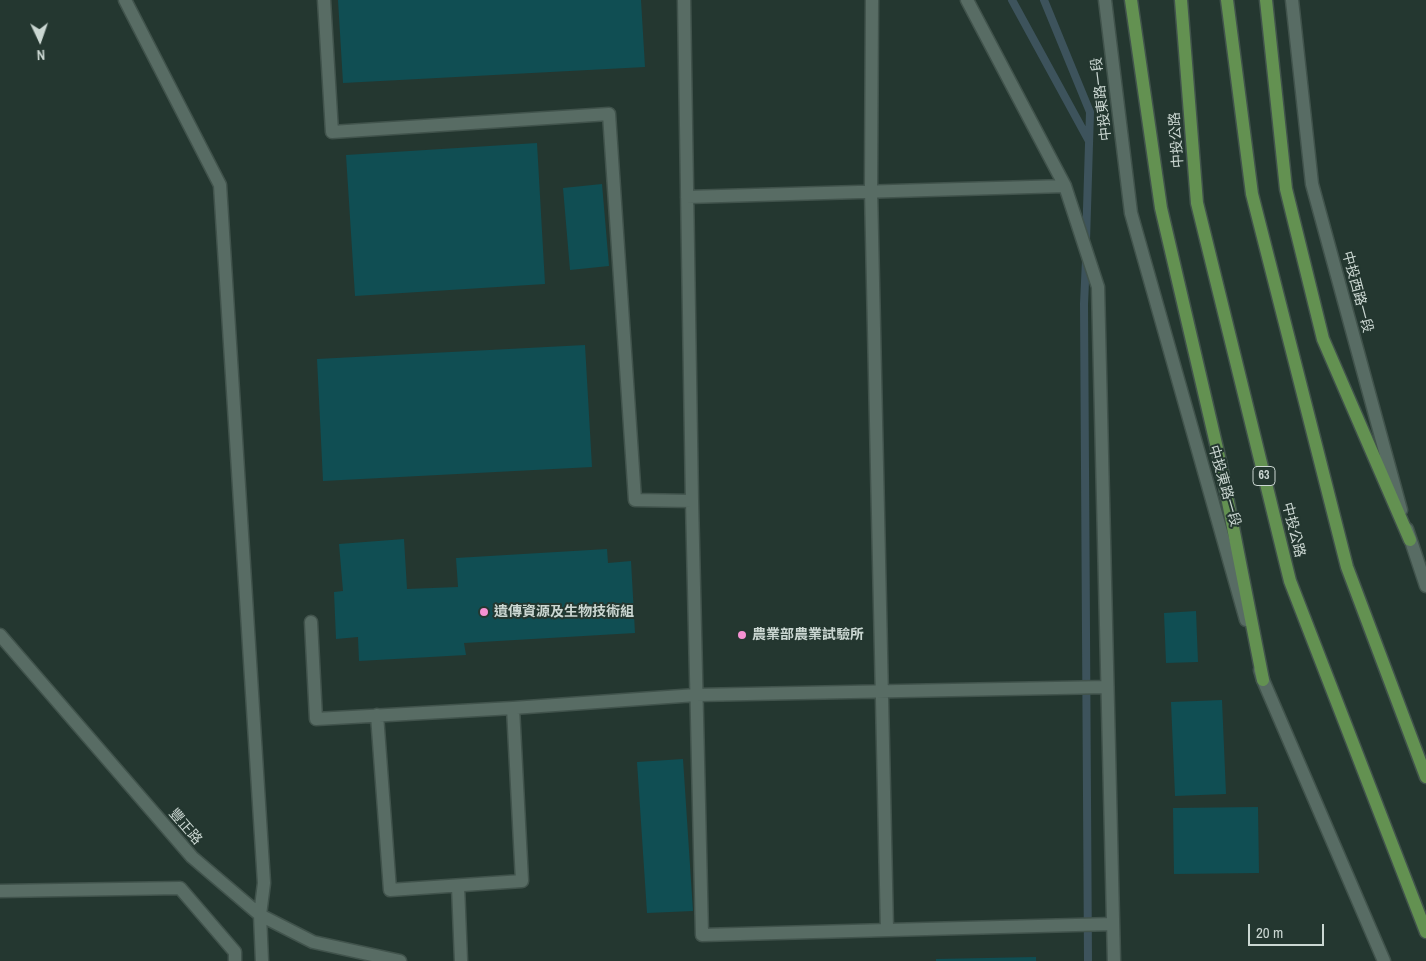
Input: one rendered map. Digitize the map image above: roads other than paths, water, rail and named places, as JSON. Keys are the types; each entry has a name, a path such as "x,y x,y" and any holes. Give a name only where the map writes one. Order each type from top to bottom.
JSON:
{"main road":[{"path":"1131,0 1161,208 1220,461 1263,680"},
{"name":"中投公路","path":"1181,0 1196,203 1290,581 1426,932"},
{"path":"1227,0 1252,194 1347,567 1426,777"},
{"path":"1266,0 1286,188 1323,339 1410,540"}],"street":[{"path":"125,0 220,185 264,883 260,915 262,961"},
{"path":"324,0 332,132 610,114 635,500 692,501"},
{"path":"684,0 692,501 702,935 1113,924"},
{"path":"872,0 871,190 886,930"},
{"path":"967,0 1065,186 1098,287 1114,961"},
{"name":"中投東路一段","path":"1105,0 1131,213 1263,680 1384,961"},
{"name":"中投西路一段","path":"1292,0 1312,184 1410,540 1426,586"},
{"path":"687,197 871,190 1065,186"},
{"path":"311,622 316,718 513,708 696,695 1107,687"},
{"name":"豐正路","path":"0,635 192,858 260,915 313,942 400,961"},
{"path":"377,715 390,890 522,881 513,708"},
{"path":"458,886 461,961"},
{"path":"0,890 180,888 235,952 235,961"}],"waterway":[{"path":"1012,0 1089,141"},
{"path":"1044,0 1090,112 1086,241"},
{"path":"1086,260 1084,304 1088,961"}],"place":[{"name":"遺傳資源及生物技術組","path":"484,612"},
{"name":"農業部農業試驗所","path":"742,635"}]}
